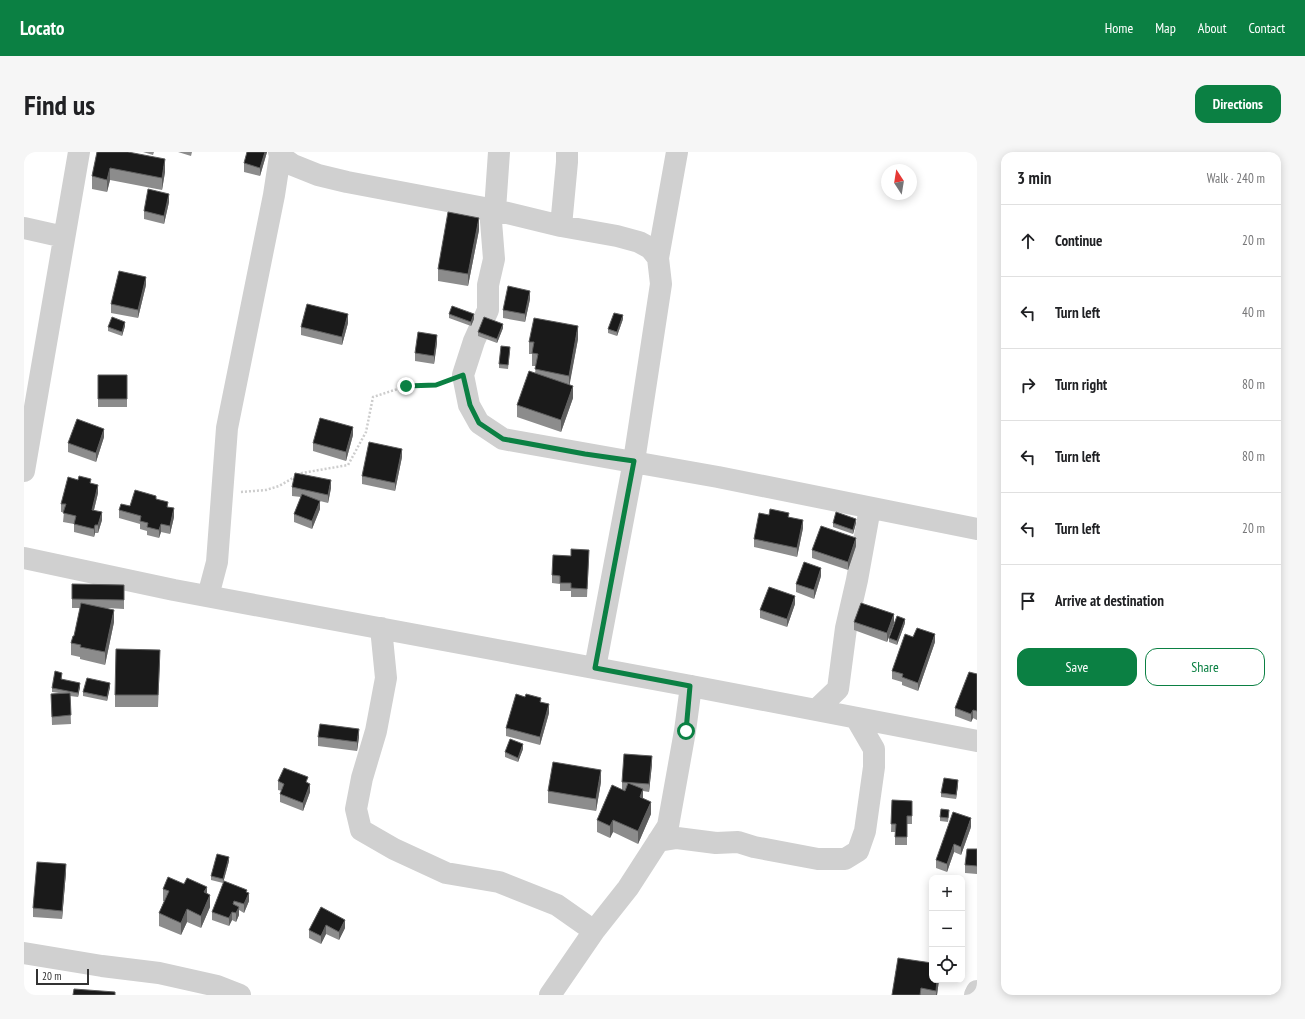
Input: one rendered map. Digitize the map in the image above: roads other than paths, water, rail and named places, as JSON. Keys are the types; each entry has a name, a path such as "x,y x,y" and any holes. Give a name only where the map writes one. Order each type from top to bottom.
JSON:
{"street":[{"path":"24,471 79,152"},
{"path":"499,152 492,209 494,259 488,284 488,310 474,340 463,375 470,405 479,423 503,439 585,454 634,461 977,530"},
{"path":"561,226 567,152"},
{"path":"595,668 634,461 661,284 658,258 677,152"},
{"path":"279,154 292,165 318,175 492,209 561,226 617,236 639,242 650,248 658,258"},
{"path":"208,596 217,562 227,428 274,195 279,154"},
{"path":"24,228 64,237"},
{"path":"816,710 838,689 846,628 857,580 870,508"},
{"path":"24,558 208,596 977,741"},
{"path":"381,628 386,678 376,732 362,778 356,808 362,830 394,849 446,873 499,882 557,905 594,931"},
{"path":"550,995 594,931 628,888 668,826 686,731 690,686"},
{"path":"658,841 677,838 716,843 738,842 754,847 818,859 845,859 858,851 865,831 874,767 874,749 856,718"},
{"path":"24,953 102,966 159,973 217,986 240,995"},
{"path":"975,995 977,991"}]}
